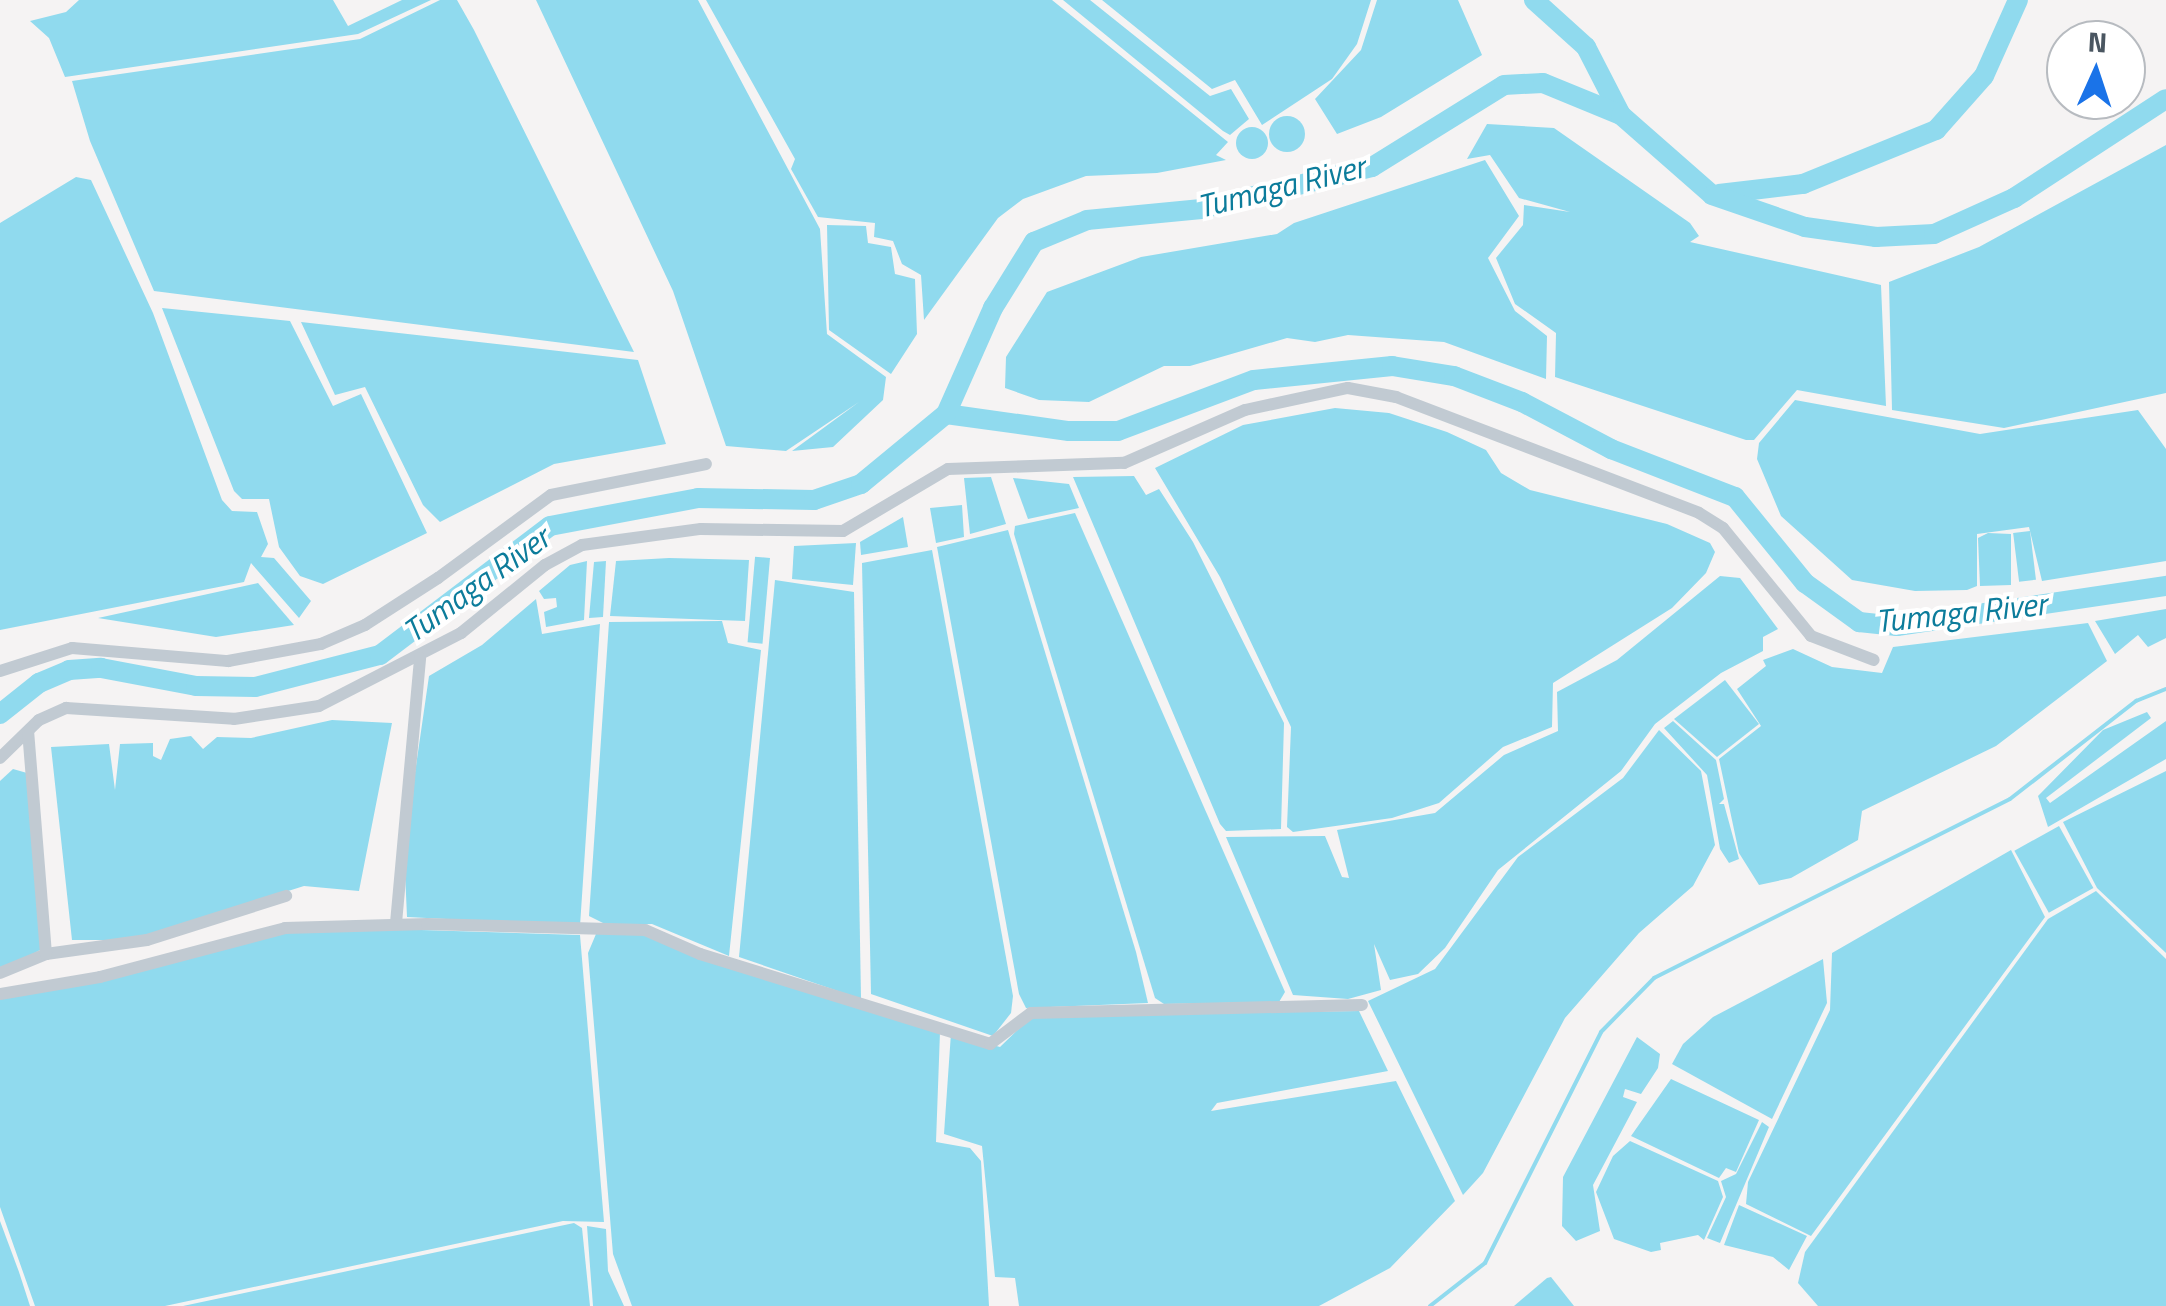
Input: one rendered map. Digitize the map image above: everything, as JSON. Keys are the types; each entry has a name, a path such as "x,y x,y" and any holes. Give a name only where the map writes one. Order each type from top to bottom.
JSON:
{"street":[{"path":"0,758 50,712 83,706 207,719 301,712 420,658 582,545 701,530 843,531 948,469 1124,463 1245,410 1348,388 1396,397 1700,513 1723,528 1811,636 1874,660"},
{"path":"0,671 72,648 228,661 302,650 365,625 551,495 706,464"},
{"path":"396,924 420,658"},
{"path":"28,732 46,954"},
{"path":"0,973 46,954 148,940 286,896"},
{"path":"0,994 100,978 285,928 396,924 645,930 990,1044 1031,1013 1362,1005"}],"water":[{"path":"79,0 333,0 348,26 402,0 431,0 358,34 65,77 49,38 30,21 66,12"},
{"path":"440,0 457,0 474,30 634,352 154,291 90,141 72,81 360,39"},
{"path":"536,0 698,0 820,229 827,334 886,377 883,400 833,447 792,451 859,402 786,451 726,446 673,291"},
{"path":"706,0 1052,0 1228,142 1216,155 1226,160 1157,173 1086,176 1023,199 998,218 924,320 921,275 902,264 893,241 874,237 875,223 818,217 791,169 795,159"},
{"path":"1063,0 1090,0 1210,96 1231,89 1249,119 1230,135 1223,131"},
{"path":"1102,0 1371,0 1357,44 1332,79 1262,125 1235,80 1212,89"},
{"path":"1377,0 1458,0 1482,55 1381,117 1337,134 1315,99 1361,50"},
{"path":"1287,116 1300,121 1305,134 1300,147 1287,152 1274,147 1269,134 1274,121"},
{"path":"1487,124 1554,128 1690,223 1699,236 1690,242 1881,285 1886,406 1797,390 1754,440 1746,440 1555,377 1556,333 1515,304 1496,258 1523,225 1524,205 1570,212 1519,198 1490,155 1467,159"},
{"path":"1252,127 1263,132 1268,143 1263,154 1252,159 1241,154 1236,143 1241,132"},
{"path":"2166,145 2166,393 2004,428 1892,410 1889,282 1979,247"},
{"path":"1485,160 1519,216 1488,258 1515,311 1547,336 1546,379 1444,342 1348,335 1315,342 1287,338 1190,366 1164,366 1089,402 1039,400 1005,388 1006,357 1047,292 1141,257 1277,234 1294,223"},
{"path":"76,177 91,180 153,313 222,500 232,511 257,512 268,544 261,557 274,558 311,601 299,618 251,563 244,582 0,630 0,223"},
{"path":"827,225 866,226 868,243 891,247 895,274 915,279 917,334 891,374 829,330"},
{"path":"162,308 290,321 333,406 361,394 427,533 323,584 300,576 279,547 269,499 242,499 234,491"},
{"path":"301,322 638,360 666,444 554,464 440,522 423,505 365,387 335,395"},
{"path":"1795,400 1980,434 2138,410 2166,449 2166,561 2042,581 2029,527 1977,534 1977,586 1967,590 1915,591 1852,580 1781,516 1757,459 1759,443"},
{"path":"1335,408 1389,413 1447,432 1486,450 1501,473 1530,490 1667,524 1710,543 1715,552 1706,573 1672,608 1553,683 1552,727 1503,747 1439,803 1392,818 1293,832 1287,827 1291,727 1220,577 1155,468 1243,425"},
{"path":"1134,476 1146,495 1159,489 1193,542 1284,723 1281,829 1226,831 1220,824 1073,477"},
{"path":"991,477 1006,524 970,534 964,478"},
{"path":"1013,478 1069,484 1079,508 1028,519"},
{"path":"962,505 964,537 936,543 930,508"},
{"path":"1075,513 1285,992 1279,1002 1164,1004 1155,998 1014,534 1015,526"},
{"path":"903,517 908,547 861,555 860,542"},
{"path":"1008,530 1148,1003 1026,1008 1019,994 937,547"},
{"path":"2030,531 2036,580 2019,582 2013,533"},
{"path":"1988,533 2011,534 2011,585 1980,586 1978,538"},
{"path":"856,543 853,585 792,579 794,546"},
{"path":"932,550 1013,996 1011,1013 993,1036 871,994 862,563"},
{"path":"755,557 770,558 763,644 748,642"},
{"path":"749,560 745,621 610,616 616,561"},
{"path":"587,561 584,620 546,627 544,612 557,607 556,598 544,599 539,591 570,565"},
{"path":"606,561 603,617 589,618 594,562"},
{"path":"1720,576 1740,578 1778,629 1763,637 1763,651 1721,673 1655,724 1621,771 1498,870 1445,948 1418,974 1390,980 1374,944 1381,990 1348,999 1293,995 1226,837 1325,836 1342,877 1349,878 1337,830 1435,813 1504,755 1558,731 1557,692 1617,660"},
{"path":"775,580 854,592 861,999 739,957"},
{"path":"258,583 294,625 216,637 98,618"},
{"path":"536,599 542,634 600,624 580,926 407,917 404,849 429,676 482,645"},
{"path":"2166,609 2166,638 2148,647 2138,635 2115,654 2095,621"},
{"path":"722,621 728,643 761,650 729,956 652,924 607,925 589,916 609,622"},
{"path":"2088,623 2107,661 1996,746 1862,811 1858,840 1791,878 1759,885 1739,853 1719,759 1761,726 1737,689 1766,666 1763,660 1793,649 1832,667 1882,673 1893,647"},
{"path":"1725,680 1759,724 1717,757 1674,719"},
{"path":"2147,712 2151,718 2046,798 2050,803 2166,721 2166,759 2048,827 2038,796 2103,730"},
{"path":"332,720 392,723 359,891 304,886 132,940 72,940 51,747 109,744 115,790 120,744 153,743 153,756 161,760 170,739 191,736 203,749 217,737 251,738"},
{"path":"1673,721 1716,760 1724,799 1719,804 1724,804 1739,859 1729,863 1720,849 1707,775 1664,728"},
{"path":"1659,730 1701,771 1715,845 1693,886 1639,933 1565,1018 1483,1173 1463,1195 1368,1001 1435,969 1518,857 1623,778"},
{"path":"13,769 27,773 44,948 0,971 0,781"},
{"path":"2166,771 2166,953 2097,888 2063,822"},
{"path":"2059,826 2093,888 2049,913 2014,851"},
{"path":"2011,850 2045,917 1811,1236 1746,1204 1748,1182 1830,1010 1832,953"},
{"path":"2096,891 2166,959 2166,1306 1818,1306 1798,1283 1805,1252 2048,919"},
{"path":"292,926 580,935 604,1222 563,1221 165,1306 35,1306 0,1207 0,995"},
{"path":"626,929 940,1032 936,1142 970,1148 981,1161 989,1306 632,1306 613,1254 588,953 596,934"},
{"path":"1823,959 1827,1003 1772,1119 1672,1064 1683,1044 1713,1017"},
{"path":"1359,1011 1388,1071 1217,1103 1211,1111 1396,1081 1455,1201 1390,1268 1319,1306 1019,1306 1015,1278 995,1277 982,1146 944,1134 951,1033 1000,1047 1032,1016"},
{"path":"1637,1037 1660,1054 1658,1068 1641,1094 1625,1089 1623,1097 1637,1102 1593,1185 1600,1231 1576,1241 1562,1226 1563,1177"},
{"path":"1671,1079 1759,1120 1736,1172 1726,1168 1719,1178 1631,1136"},
{"path":"1762,1122 1769,1127 1720,1243 1707,1238 1726,1197 1721,1181 1736,1174"},
{"path":"1630,1141 1718,1181 1723,1197 1704,1240 1698,1235 1660,1243 1661,1250 1651,1252 1614,1239 1596,1192 1613,1156"},
{"path":"1739,1205 1807,1236 1789,1270 1773,1257 1724,1245"},
{"path":"0,1221 19,1272 30,1306 0,1306"},
{"path":"574,1223 582,1228 590,1306 183,1306"},
{"path":"587,1226 606,1229 608,1271 624,1306 593,1306"},
{"path":"1551,1277 1574,1306 1514,1306 1547,1278"}],"waterway":[{"path":"1534,0 1586,47 1621,115"},
{"path":"1719,194 1803,184 1936,130 1984,76 2018,0"},
{"name":"Tumaga River","path":"0,714 39,683 69,670 101,668 196,686 255,687 380,655 550,526 698,498 814,500 861,484 946,414 993,308 1034,242 1087,220 1201,209 1372,167 1504,85 1543,83 1621,115 1712,195 1805,227 1876,237 1934,234 2014,198 2166,99"},
{"name":"Tumaga River","path":"946,414 1069,431 1118,431 1254,380 1392,366 1454,376 1522,402 1611,449 1735,497 1805,583 1859,622 1897,626 2166,586"},
{"path":"1430,1306 1485,1263 1601,1032 1654,978 2010,799 2136,701 2166,689"}]}
